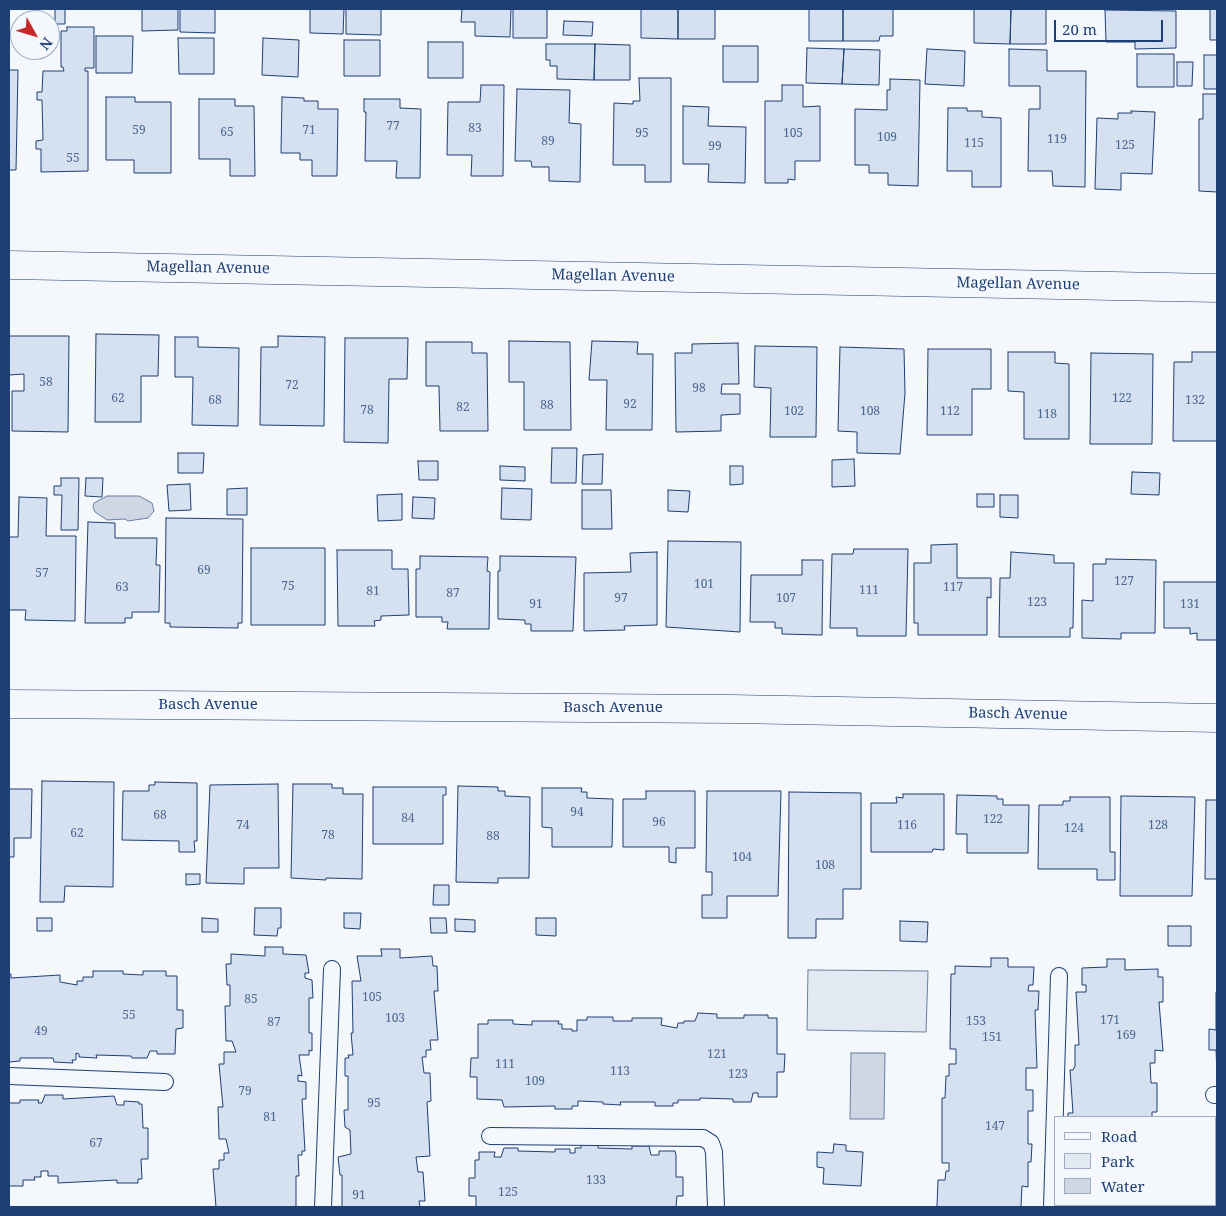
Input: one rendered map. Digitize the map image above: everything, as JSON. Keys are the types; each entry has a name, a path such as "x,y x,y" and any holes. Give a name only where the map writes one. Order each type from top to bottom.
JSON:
{"street":[{"name":"Magellan Avenue","path":"9,265 1217,288"},
{"name":"Basch Avenue","path":"9,704 732,709 1217,718"}],"lane":[{"path":"323,1207 332,969"},
{"path":"1055,1116 1059,976"},
{"path":"9,1076 165,1082"},
{"path":"490,1136 703,1138 711,1143 714,1152 716,1207"},
{"path":"1052,1207 1054,1141"}],"green space":[{"path":"808,970 928,971 926,1032 807,1030"}],"water":[{"path":"107,496 139,496 152,503 154,511 148,518 128,521 125,519 107,520 95,512 93,507 94,503"},
{"path":"851,1053 885,1053 884,1119 850,1119"}],"building":[{"path":"65,9 65,24 60,24 60,10 55,10"},
{"path":"142,9 178,9 178,30 142,31"},
{"path":"180,9 215,9 215,33 180,32"},
{"path":"310,9 344,9 343,34 310,33"},
{"path":"346,9 381,9 381,35 346,34"},
{"path":"462,9 511,9 510,37 475,36 475,22 461,22"},
{"path":"513,9 547,9 547,38 513,38"},
{"path":"641,9 678,9 678,39 641,38"},
{"path":"678,9 715,9 715,39 678,39"},
{"path":"809,9 843,9 843,41 809,41"},
{"path":"843,9 893,9 893,36 880,36 879,41 843,41"},
{"path":"974,9 1011,9 1010,44 974,43"},
{"path":"1011,9 1046,9 1046,44 1010,44"},
{"path":"1210,9 1217,9 1217,40 1210,40"},
{"path":"1105,10 1176,11 1176,48 1135,49 1135,42 1106,42"},
{"path":"564,21 593,22 592,36 563,35"},
{"path":"67,27 94,27 94,68 85,68 85,71 88,71 88,171 41,172 41,149 36,149 36,141 43,140 42,100 37,100 37,92 42,92 43,71 64,71 63,67 61,67 61,31 67,31"},
{"path":"96,36 133,36 132,73 96,73"},
{"path":"178,38 214,38 214,74 179,74"},
{"path":"263,38 299,40 298,77 262,75"},
{"path":"344,40 380,40 380,76 344,76"},
{"path":"428,42 463,42 463,78 428,78"},
{"path":"546,44 595,44 594,80 557,79 557,66 550,66 550,60 546,60"},
{"path":"595,44 630,45 630,80 594,80"},
{"path":"723,46 758,46 758,82 723,82"},
{"path":"807,48 844,49 842,84 806,83"},
{"path":"844,49 880,50 879,85 842,84"},
{"path":"927,49 965,51 964,86 925,84"},
{"path":"1009,49 1047,50 1047,71 1086,71 1085,187 1053,186 1052,171 1028,171 1029,109 1040,109 1040,86 1009,86"},
{"path":"1137,54 1174,54 1174,87 1137,87"},
{"path":"1204,55 1217,55 1217,89 1204,89"},
{"path":"1177,62 1193,62 1192,86 1177,86"},
{"path":"9,70 18,70 16,170 9,170"},
{"path":"639,78 671,78 671,182 645,182 645,165 613,165 614,103 633,104 633,101 640,101"},
{"path":"890,79 920,80 918,186 888,185 888,173 869,173 869,165 855,165 855,109 887,110 887,90 890,90"},
{"path":"481,85 504,85 503,176 471,176 472,155 447,155 448,102 480,102"},
{"path":"782,85 803,85 803,107 820,106 820,161 795,161 795,180 788,179 788,183 765,183 765,101 782,101"},
{"path":"517,89 570,90 569,123 581,124 580,182 549,181 549,167 532,167 531,161 515,161"},
{"path":"1203,94 1217,94 1217,192 1199,191 1199,119 1203,119"},
{"path":"106,97 135,97 135,102 171,102 171,173 134,173 134,160 106,160"},
{"path":"282,97 304,98 304,101 318,101 318,109 338,109 337,176 312,176 312,160 300,160 300,153 281,153"},
{"path":"199,99 235,99 235,106 254,106 255,176 230,176 230,159 199,159"},
{"path":"364,99 400,99 400,108 421,109 420,178 396,178 397,161 365,161 366,112 364,112"},
{"path":"683,106 709,107 708,126 746,127 745,183 708,182 709,164 683,164"},
{"path":"948,108 967,108 967,111 982,111 982,117 1001,118 1001,187 972,187 972,171 947,171"},
{"path":"1131,111 1155,112 1152,174 1121,173 1121,190 1095,189 1097,118 1118,119 1118,113 1132,113"},
{"path":"96,334 159,335 158,376 141,376 141,422 95,422"},
{"path":"9,336 69,336 68,432 12,431 12,391 24,391 24,374 9,375"},
{"path":"278,336 325,337 324,426 260,425 261,347 278,347"},
{"path":"175,337 198,337 198,347 239,348 238,426 192,425 193,377 175,377"},
{"path":"345,338 408,338 407,379 389,379 388,443 344,442"},
{"path":"509,341 570,342 571,430 524,430 524,382 509,382"},
{"path":"592,341 638,342 637,354 653,354 652,430 606,430 607,380 589,380"},
{"path":"426,342 472,342 472,353 487,353 488,431 440,431 439,386 426,386"},
{"path":"738,343 739,384 722,384 721,394 740,394 740,414 721,415 721,431 676,432 675,353 692,353 692,344"},
{"path":"755,346 817,347 816,437 770,437 771,388 754,387"},
{"path":"840,347 904,349 905,393 900,454 857,453 857,432 838,431"},
{"path":"928,349 991,349 991,389 972,389 972,435 927,435"},
{"path":"1008,352 1055,352 1055,363 1069,364 1069,439 1024,439 1024,392 1008,391"},
{"path":"1192,352 1217,352 1217,441 1173,441 1174,362 1192,362"},
{"path":"1091,353 1153,354 1152,444 1090,444"},
{"path":"552,448 577,448 576,483 551,483"},
{"path":"178,453 204,453 203,473 178,473"},
{"path":"603,454 602,484 582,484 583,455"},
{"path":"854,459 855,486 832,487 832,460"},
{"path":"418,461 438,461 438,480 419,480"},
{"path":"500,466 525,467 525,481 500,480"},
{"path":"730,466 743,466 743,484 730,485"},
{"path":"1132,472 1160,473 1159,495 1131,494"},
{"path":"61,478 79,478 78,530 61,530 62,495 54,495 54,486 61,486"},
{"path":"86,478 103,478 102,497 85,496"},
{"path":"190,484 191,510 169,511 167,485"},
{"path":"247,488 247,515 227,515 227,489"},
{"path":"502,488 532,489 531,520 501,519"},
{"path":"582,490 611,490 612,529 582,529"},
{"path":"668,490 690,491 688,512 668,511"},
{"path":"402,494 402,520 378,521 377,495"},
{"path":"977,494 994,494 994,507 977,507"},
{"path":"1000,495 1018,495 1018,518 1000,517"},
{"path":"19,497 47,498 46,536 76,536 75,621 25,620 26,610 9,610 9,537 18,537"},
{"path":"413,497 435,498 434,519 412,518"},
{"path":"166,518 243,519 242,623 238,623 238,628 170,627 170,623 165,623"},
{"path":"88,522 115,523 115,538 157,538 156,565 160,565 159,612 132,612 132,618 125,618 125,623 85,623"},
{"path":"668,541 741,542 740,632 666,627"},
{"path":"957,544 957,578 991,578 991,598 987,597 987,635 918,635 918,623 914,623 914,563 931,563 931,545"},
{"path":"251,548 325,548 325,625 251,625"},
{"path":"854,549 908,549 906,636 857,636 857,628 830,628 832,554 853,554"},
{"path":"337,550 392,550 392,569 408,569 409,615 381,616 381,620 374,621 375,626 338,626"},
{"path":"657,552 657,625 624,626 625,630 584,631 584,573 631,572 630,553"},
{"path":"1011,552 1054,555 1054,563 1074,563 1073,628 1070,628 1070,637 999,637 1000,578 1010,578"},
{"path":"420,556 488,557 487,571 490,572 489,629 447,629 448,622 442,622 442,617 416,617 416,569 420,569"},
{"path":"500,556 576,557 573,631 531,631 531,624 525,624 525,620 498,619 498,571 500,571"},
{"path":"1106,559 1156,560 1155,633 1121,633 1121,639 1082,638 1082,600 1093,601 1093,564 1106,564"},
{"path":"802,560 823,560 822,635 782,634 782,628 775,628 775,622 750,622 751,575 802,575"},
{"path":"1164,582 1217,582 1217,640 1197,640 1197,633 1190,634 1190,628 1164,628"},
{"path":"42,781 114,782 113,887 65,886 64,902 40,902"},
{"path":"155,782 197,783 197,841 194,841 195,852 179,852 179,841 122,840 123,791 149,791 149,785 155,785"},
{"path":"278,784 279,868 244,868 244,884 206,883 210,785"},
{"path":"293,784 332,784 332,788 343,788 343,794 363,794 362,879 326,878 326,880 291,878"},
{"path":"458,786 498,787 498,791 505,791 505,796 530,797 529,878 498,878 498,883 456,882"},
{"path":"373,787 446,787 446,795 443,795 443,844 373,844"},
{"path":"542,788 582,788 581,792 587,792 587,798 613,799 612,847 552,847 552,828 542,827"},
{"path":"9,789 32,789 31,838 14,838 14,857 9,857"},
{"path":"646,791 695,791 695,848 676,848 676,863 669,862 669,847 623,847 623,799 646,799"},
{"path":"707,791 781,791 778,896 727,896 727,918 702,918 702,895 712,895 712,872 706,872"},
{"path":"789,792 861,793 861,889 843,889 843,919 816,919 816,938 788,938"},
{"path":"903,794 944,794 944,850 933,849 932,852 871,852 871,803 897,803 896,797 903,798"},
{"path":"957,795 997,796 997,799 1003,799 1003,805 1029,805 1028,853 967,853 967,834 956,834"},
{"path":"1121,796 1195,797 1192,896 1120,896"},
{"path":"1070,797 1110,797 1110,852 1115,852 1115,880 1097,880 1097,869 1038,869 1039,805 1063,805 1063,801 1070,801"},
{"path":"1206,800 1217,800 1217,879 1205,879"},
{"path":"186,874 200,874 200,884 186,885"},
{"path":"434,885 449,885 449,905 433,905"},
{"path":"255,908 281,908 281,928 278,928 277,936 254,935"},
{"path":"344,913 361,913 360,929 344,928"},
{"path":"37,918 52,918 52,931 37,931"},
{"path":"202,918 218,919 218,932 202,932"},
{"path":"430,918 446,918 447,933 431,933"},
{"path":"536,918 556,918 556,936 536,935"},
{"path":"455,919 475,920 475,932 455,931"},
{"path":"900,921 928,922 927,942 900,941"},
{"path":"1168,926 1191,926 1191,946 1168,946"},
{"path":"265,947 283,947 283,954 306,955 309,973 305,973 305,978 312,980 313,998 309,998 309,1033 312,1033 312,1051 309,1050 309,1055 299,1055 302,1076 298,1075 298,1081 306,1082 306,1099 302,1099 305,1151 302,1151 302,1155 298,1155 299,1176 296,1176 296,1207 216,1207 213,1169 219,1169 219,1160 224,1160 224,1153 229,1153 226,1139 219,1139 218,1107 223,1107 219,1064 224,1064 224,1052 236,1052 232,1041 226,1041 225,1006 230,1006 230,985 227,985 226,964 231,964 231,954 265,956"},
{"path":"381,949 400,949 400,958 432,956 433,966 437,966 438,991 434,991 438,1040 430,1040 431,1050 426,1050 426,1057 422,1057 424,1073 430,1073 431,1101 427,1102 430,1156 416,1157 418,1172 423,1172 425,1201 419,1201 420,1207 342,1207 342,1175 340,1175 338,1157 351,1154 350,1130 345,1127 344,1110 348,1110 348,1076 345,1076 345,1058 349,1058 348,1055 353,1055 351,1033 353,1033 352,981 361,981 357,956 382,956"},
{"path":"991,958 1008,958 1008,967 1034,967 1033,985 1029,985 1028,991 1039,991 1038,1010 1035,1010 1037,1068 1026,1068 1026,1090 1033,1090 1033,1111 1028,1111 1028,1144 1032,1144 1031,1162 1028,1162 1028,1187 1022,1186 1021,1207 933,1207 937,1206 938,1180 945,1180 946,1171 949,1171 949,1163 942,1163 942,1098 945,1098 946,1076 949,1076 949,1064 956,1064 956,1049 950,1049 951,974 955,974 955,966 991,967"},
{"path":"1107,959 1125,959 1125,970 1158,969 1158,977 1163,977 1163,1002 1159,1002 1163,1051 1155,1050 1155,1063 1150,1063 1151,1083 1157,1083 1157,1112 1152,1112 1152,1116 1068,1116 1068,1113 1073,1113 1070,1070 1073,1070 1075,1066 1075,1045 1079,1045 1076,992 1086,992 1086,985 1082,985 1082,968 1107,967"},
{"path":"93,971 123,971 123,974 143,975 143,971 166,971 166,976 177,976 177,1010 183,1010 183,1028 176,1029 175,1054 157,1054 157,1051 150,1051 147,1058 96,1055 97,1058 79,1057 79,1054 76,1053 76,1060 72,1060 73,1063 54,1062 53,1058 20,1058 20,1061 9,1062 9,974 11,974 11,978 60,975 60,982 77,985 77,981 83,981 83,977 93,977"},
{"path":"1216,993 1217,1073 1216,1050 1209,1050 1209,1029 1216,1030"},
{"path":"698,1013 717,1014 717,1018 744,1018 744,1015 768,1015 768,1018 777,1018 777,1054 785,1054 784,1072 777,1072 777,1097 758,1097 758,1093 753,1093 751,1102 733,1102 733,1099 700,1098 700,1100 678,1100 678,1103 673,1103 673,1106 655,1106 655,1102 620,1102 621,1105 578,1101 578,1106 572,1106 572,1109 555,1109 555,1106 504,1107 502,1100 477,1099 477,1077 470,1077 471,1058 478,1058 478,1024 488,1024 488,1020 513,1020 513,1024 532,1025 532,1021 559,1021 558,1024 562,1024 562,1029 577,1031 577,1020 587,1020 587,1017 613,1017 613,1021 632,1021 632,1018 662,1018 661,1025 677,1028 678,1023 695,1021"},
{"path":"45,1095 63,1095 63,1099 114,1096 117,1105 124,1105 124,1101 142,1104 143,1128 148,1128 148,1159 141,1159 142,1179 138,1179 138,1183 117,1183 117,1180 58,1183 58,1176 48,1176 48,1171 41,1171 41,1177 34,1177 35,1180 23,1180 23,1186 9,1186 9,1103 20,1103 20,1100 39,1100 38,1103 42,1103"},
{"path":"1217,1117 1217,1207 1205,1207 1216,1206"},
{"path":"581,1144 598,1145 598,1148 632,1149 632,1146 649,1146 651,1155 659,1155 659,1151 675,1151 676,1177 683,1177 683,1196 677,1196 676,1207 476,1207 476,1196 469,1196 469,1178 475,1178 475,1160 479,1160 479,1152 495,1152 494,1157 501,1157 504,1148 518,1148 518,1151 555,1152 555,1149 570,1149 570,1153 575,1153 575,1148 581,1148"},
{"path":"834,1144 846,1145 846,1151 863,1152 861,1186 823,1184 824,1168 817,1167 817,1152 833,1153"},
{"path":"1067,1206 1151,1206 1151,1207"}]}
